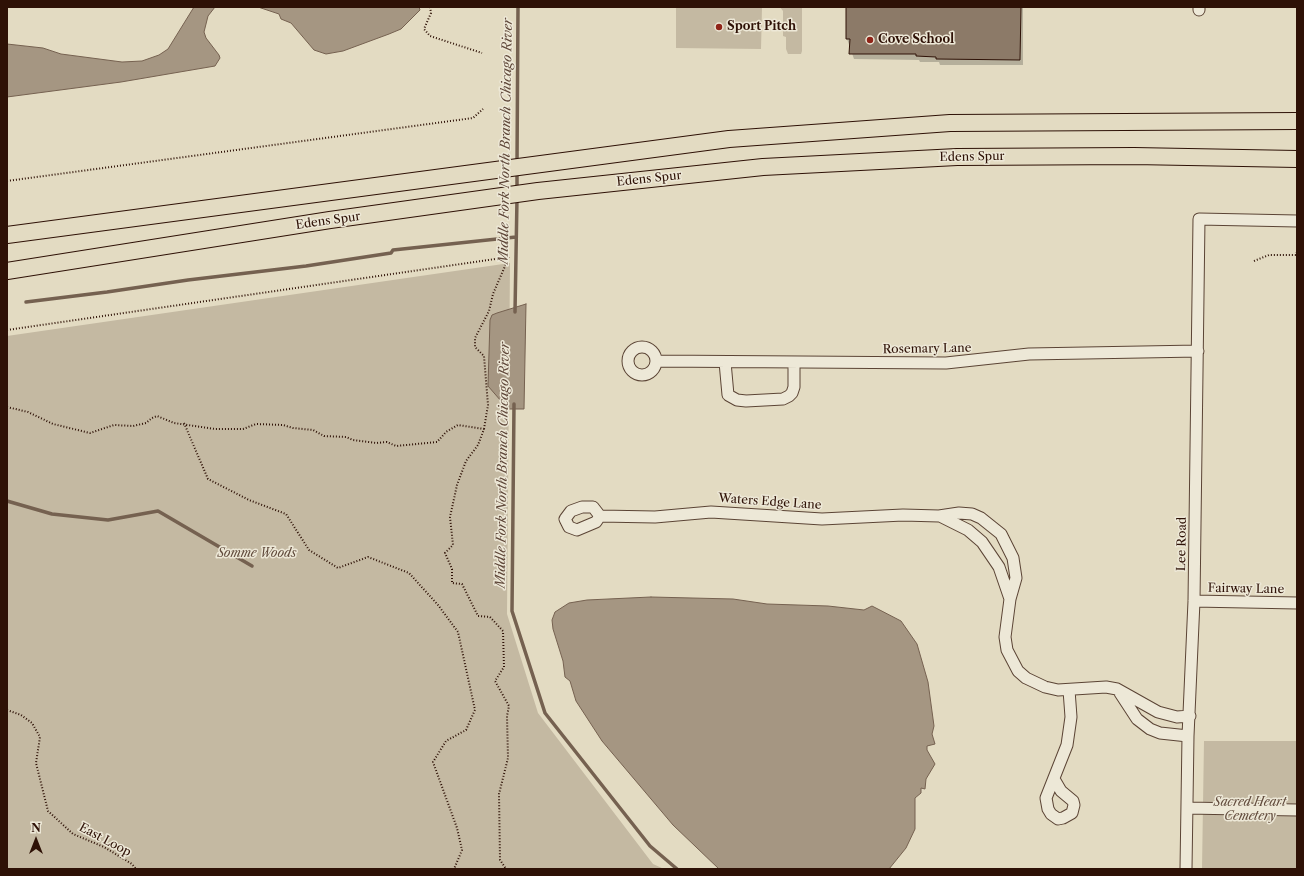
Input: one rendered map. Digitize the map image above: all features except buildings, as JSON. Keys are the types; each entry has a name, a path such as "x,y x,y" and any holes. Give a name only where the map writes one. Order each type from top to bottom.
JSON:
{"highway":[{"path":"7,235 729,139 950,123 1297,120"},
{"name":"Edens Spur","path":"7,271 330,220 538,191 763,167 957,157 1134,156 1297,159"}],"street":[{"name":"Lee Road","path":"1186,869 1188,736 1194,601 1199,219 1297,221"},
{"name":"Rosemary Lane","path":"656,361 946,363 1029,354 1198,351"},
{"path":"725,362 728,395 737,400 746,401 783,399 789,396 794,387 794,362"},
{"name":"Waters Edge Lane","path":"600,516 655,517 712,512 822,519 903,515 939,516 959,513 972,514 981,518 1001,534 1009,548 1016,570 1005,637 1007,650 1018,671 1026,678 1045,687 1069,690 1096,686 1117,689 1158,712 1177,716 1190,716"},
{"name":"Waters Edge Lane","path":"939,516 956,523 982,542 999,567 1010,600"},
{"name":"Fairway Lane","path":"1194,601 1297,603"},
{"path":"1117,689 1144,725 1160,733 1188,736"},
{"path":"1054,779 1064,758 1070,732 1069,690"},
{"path":"1187,808 1297,810"}],"path":[{"path":"430,7 431,12 424,29 430,36 482,53"},
{"path":"7,181 473,118 483,108"},
{"path":"1254,261 1269,255 1296,255 1297,252"},
{"path":"7,330 509,257 493,294 489,311 475,338 475,347 484,356 488,404 484,429 478,444 466,461 457,485 450,517 453,545 445,553 452,569 452,583 462,584 478,616 490,617 503,631 504,667 495,681 509,706 507,716 508,758 499,794 500,860 506,869"},
{"path":"7,407 28,412 53,424 90,433 114,425 133,426 146,424 152,418 157,416 167,422 184,423 215,429 243,429 256,424 283,425 293,428 313,430 324,436 346,437 353,440 376,443 387,442 396,446 437,442 446,432 458,425 484,429"},
{"path":"184,423 208,479 249,500 286,514 309,550 338,568 368,557 409,573 438,605 458,632 475,710 466,730 446,741 433,762 457,828 462,850 454,869"},
{"name":"East Loop","path":"7,710 21,715 32,723 40,737 36,763 48,811 73,834 104,847 132,864 136,869"}],"green space":[{"name":"Sport Pitch","path":"676,7 762,7 761,49 676,48"},
{"path":"780,7 802,7 801,54 788,54 786,49 786,37 783,36 783,11"},
{"name":"Somme Woods","path":"510,263 507,614 538,713 653,864 664,869 7,869 7,336"},
{"name":"Sacred Heart Cemetery","path":"1204,741 1297,741 1297,869 1202,869"}],"shaded area":[{"path":"194,7 215,7 208,16 204,32 206,38 220,58 215,66 121,82 7,97 7,44 43,48 61,54 122,62 142,61 159,55 168,49"},
{"path":"258,7 419,7 420,10 401,29 343,51 326,54 314,50 291,23 281,19 279,14"},
{"path":"526,304 524,409 508,409 488,386 490,320 492,315"},
{"path":"651,597 733,599 767,604 828,606 864,610 872,606 901,621 917,644 928,682 934,726 932,734 935,744 927,746 927,750 935,764 926,779 925,789 921,788 921,793 915,798 915,829 906,848 889,869 719,869 673,825 602,741 576,701 570,681 565,677 563,661 553,629 552,620 555,612 569,603 587,600"}],"waterway":[{"name":"Middle Fork North Branch Chicago River","path":"517,164 518,7"},
{"name":"Middle Fork North Branch Chicago River","path":"517,172 517,190"},
{"name":"Middle Fork North Branch Chicago River","path":"515,312 517,198"},
{"path":"26,302 306,266 391,253 393,250 516,237"},
{"name":"Middle Fork North Branch Chicago River","path":"514,404 512,611 545,713 650,846 677,869"},
{"path":"7,501 52,514 108,520 158,511 252,566"}],"place":[{"name":"Sport Pitch","path":"719,27"},
{"name":"Cove School","path":"870,40"}]}
